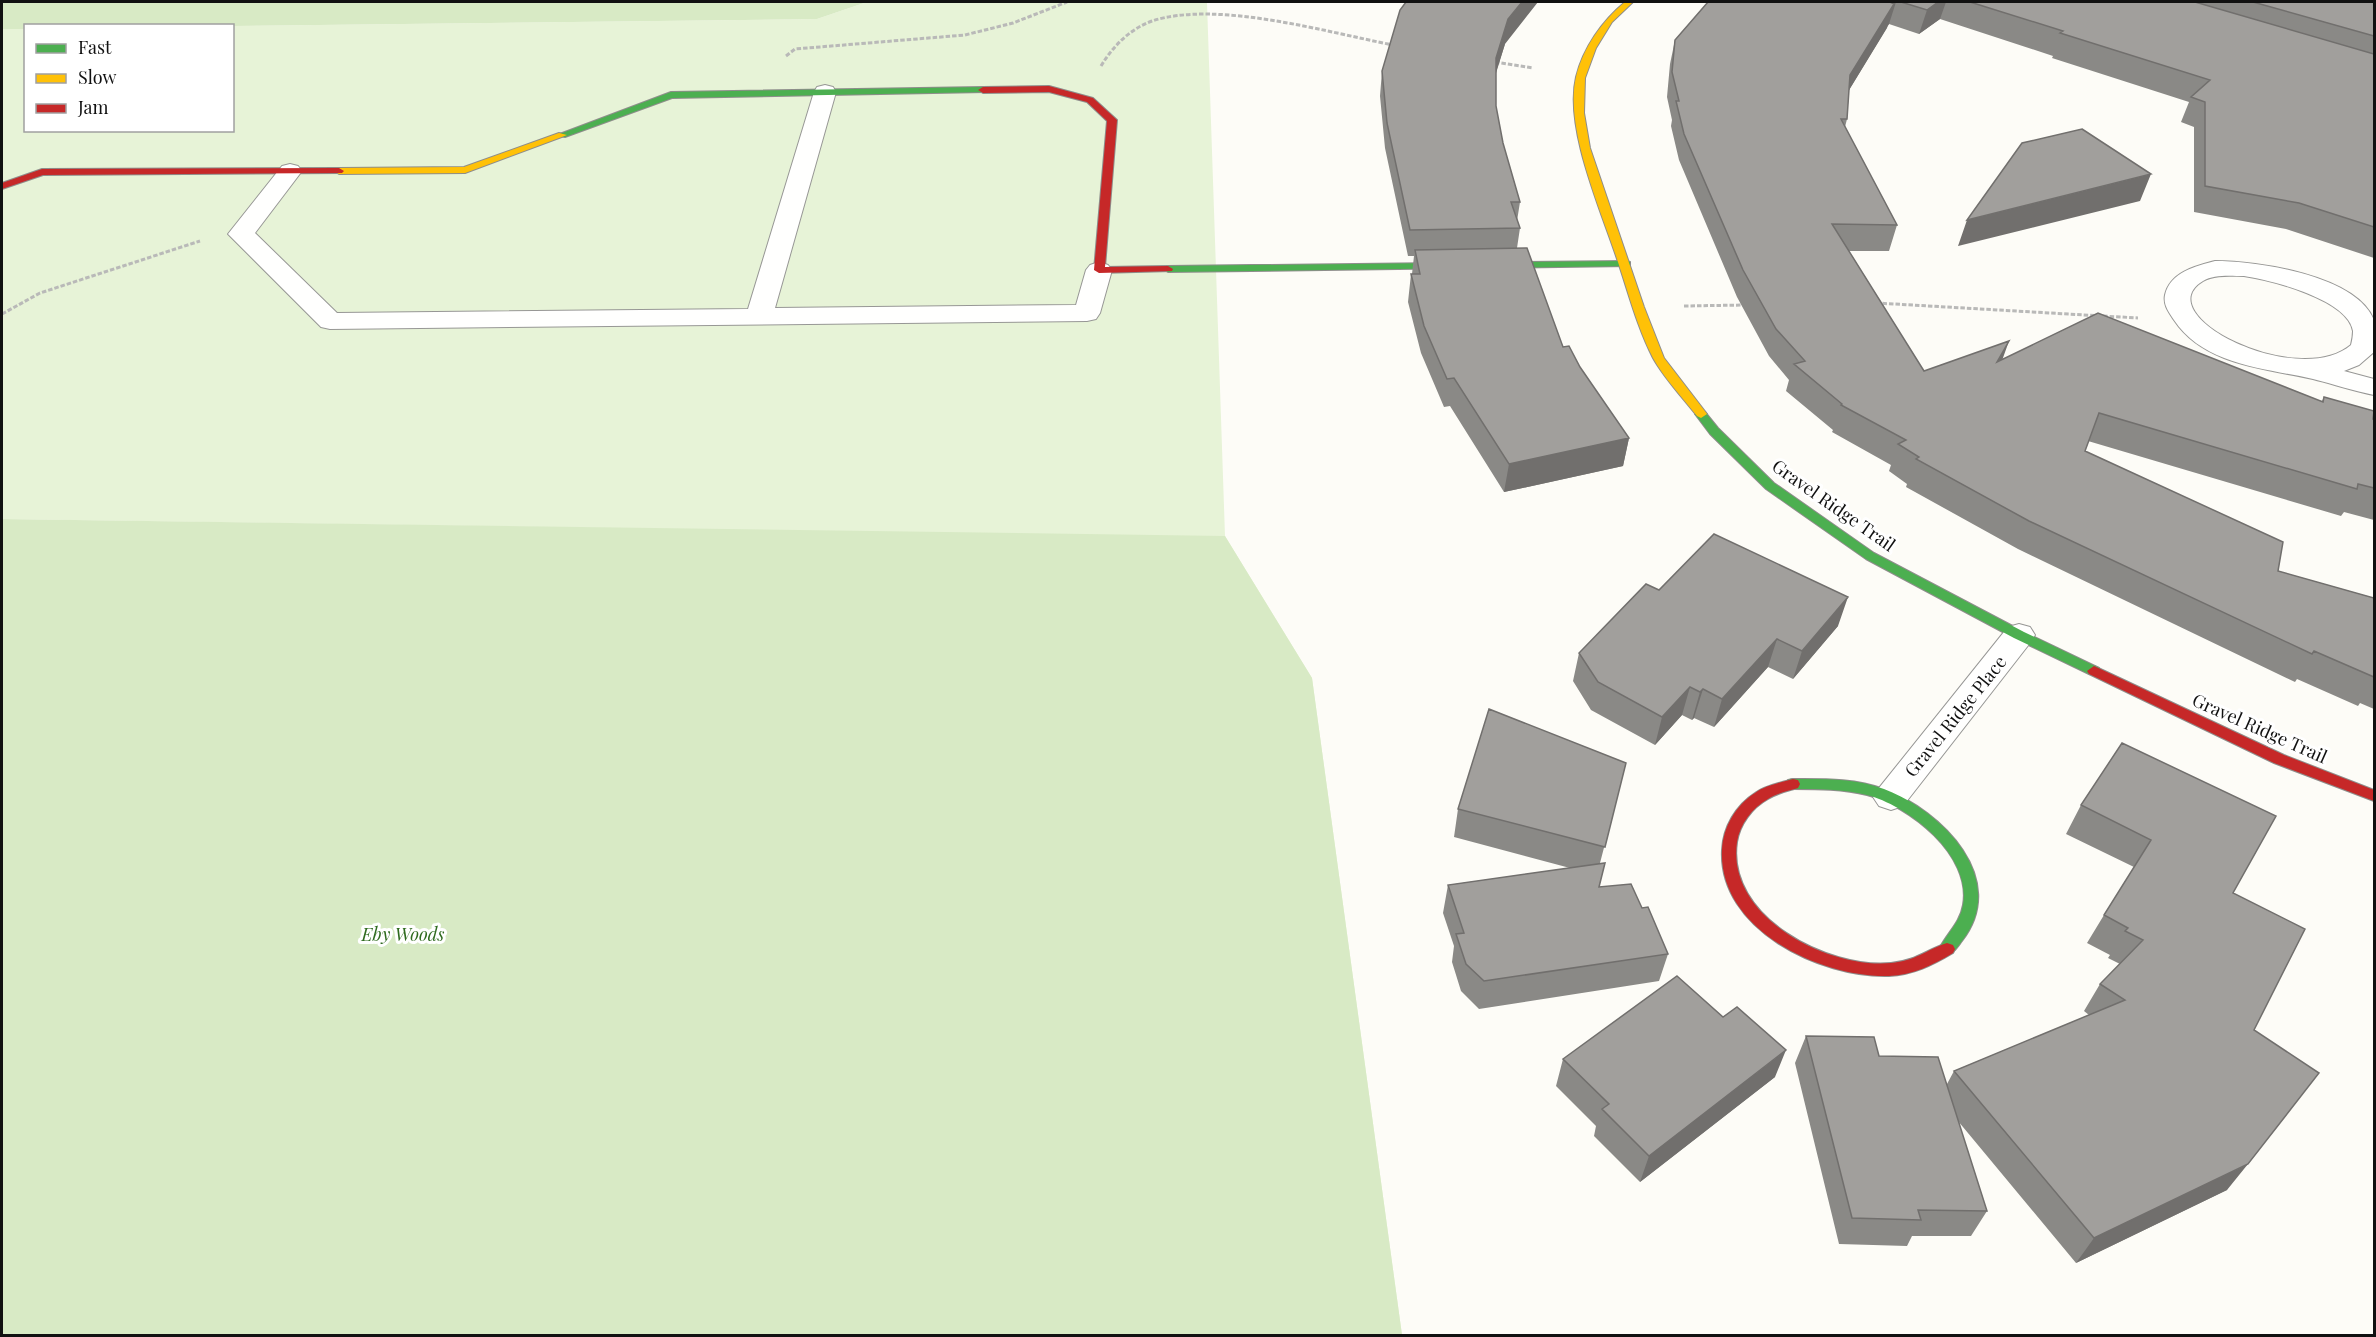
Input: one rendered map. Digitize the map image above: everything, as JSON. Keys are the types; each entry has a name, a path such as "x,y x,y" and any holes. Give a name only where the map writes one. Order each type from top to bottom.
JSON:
{"street":[{"name":"Gravel Ridge Trail","path":"1629,2 1609,20 1592,48 1580,78 1580,113 1585,148 1639,308 1659,358 1714,431 1770,486 1870,556 2019,635 2279,759 2374,796"},
{"path":"2,186 42,172 465,170 671,94 1049,89 1090,100 1112,120 1099,270 1088,313 330,321 241,234 290,171"},
{"path":"759,317 825,92"},
{"path":"1099,270 1626,264"},
{"path":"2300,368 2328,367 2351,360 2364,348 2366,329 2354,312 2334,295 2301,280 2270,271 2229,268 2203,272 2180,288 2178,304 2192,326 2215,343 2233,352 2266,363 2300,368 2374,387"},
{"name":"Gravel Ridge Place","path":"1891,797 2019,635"},
{"path":"1793,784 1850,784 1891,797 1928,819 1955,848 1969,872 1973,905 1960,937 1934,958 1903,968 1860,969 1819,958 1779,937 1751,911 1731,879 1727,843 1739,815 1761,796 1793,784"}],"path":[{"path":"1090,100 1095,76 1110,50 1135,30 1159,19 1194,16 1251,18 1397,46"},
{"path":"1491,61 1533,68"},
{"path":"1870,303 2142,318"},
{"path":"1639,308 1756,305"}],"green space":[{"path":"2,2 867,2 817,19 234,26 234,24 24,24 24,29 2,29"},
{"path":"867,2 1210,2 1207,3 1225,536 1312,678 1402,1335 2,1335 1138,536 2,519 2,29 24,29 24,132 234,132 234,26 817,19"},
{"name":"Eby Woods","path":"2,519 1225,536 1312,678 1402,1335 2,1335"}],"building":[{"path":"1406,2 1522,2 1508,19 1496,58 1496,106 1503,143 1520,202 1511,202 1520,228 1410,230 1387,123 1382,71 1400,10"},
{"path":"1708,2 1890,2 1894,4 1850,75 1847,119 1841,119 1897,225 1832,224 1924,371 2009,341 1997,362 2098,313 2323,402 2324,397 2374,411 2374,488 2358,484 2357,489 2099,413 2085,451 2283,542 2278,571 2374,598 2374,677 2314,651 2312,654 2029,521 1916,459 1919,457 1898,444 1906,440 1841,405 1794,364 1805,361 1776,329 1743,270 1684,134 1676,101 1679,101 1672,72 1675,40"},
{"path":"1901,2 1938,2 1927,10"},
{"path":"1970,2 2195,2 2374,54 2374,227 2299,203 2205,186 2205,102 2191,97 2210,80"},
{"path":"2253,2 2374,2 2374,36"},
{"path":"2082,129 2151,174 1967,220 2022,143"},
{"path":"1527,248 1563,347 1569,346 1580,367 1629,438 1509,464 1454,378 1447,379 1424,326 1411,274 1420,274 1415,250"},
{"path":"1714,534 1848,597 1802,651 1777,639 1722,699 1703,689 1700,692 1690,687 1662,717 1598,682 1579,653 1646,584 1659,590"},
{"path":"1489,709 1626,763 1605,847 1458,809"},
{"path":"2122,743 2276,816 2233,893 2305,929 2254,1030 2319,1073 2248,1164 2094,1238 1954,1071 2125,1000 2100,984 2143,940 2125,931 2128,928 2104,915 2151,840 2081,805"},
{"path":"1605,863 1599,887 1631,884 1642,908 1648,907 1668,954 1484,981 1466,964 1456,934 1464,933 1448,885"},
{"path":"1677,976 1723,1017 1737,1007 1786,1050 1649,1156 1602,1109 1609,1104 1563,1059"},
{"path":"1806,1036 1874,1037 1879,1056 1938,1057 1987,1211 1918,1210 1921,1220 1852,1218"}],"traffic: fast":[{"path":"562,135 671,95 983,90"},
{"path":"1168,269 1626,264"},
{"path":"1701,414 1714,431 1770,486 1870,556 2019,635 2094,671"},
{"path":"1793,784 1848,786 1879,793 1902,803 1944,836 1960,857 1969,879 1971,903 1964,926 1947,949"}],"traffic: slow":[{"path":"1629,2 1609,20 1592,48 1580,78 1579,113 1585,148 1639,307 1659,358 1701,414"},
{"path":"339,171 465,170 562,135"}],"traffic: jam":[{"path":"983,90 1049,89 1090,100 1112,120 1099,270 1168,269"},
{"path":"2,186 42,172 339,171"},
{"path":"2094,671 2279,759 2374,796"},
{"path":"1793,784 1759,797 1746,808 1736,822 1729,846 1730,872 1745,904 1767,927 1794,946 1826,960 1858,968 1891,970 1921,964 1947,949"}]}
